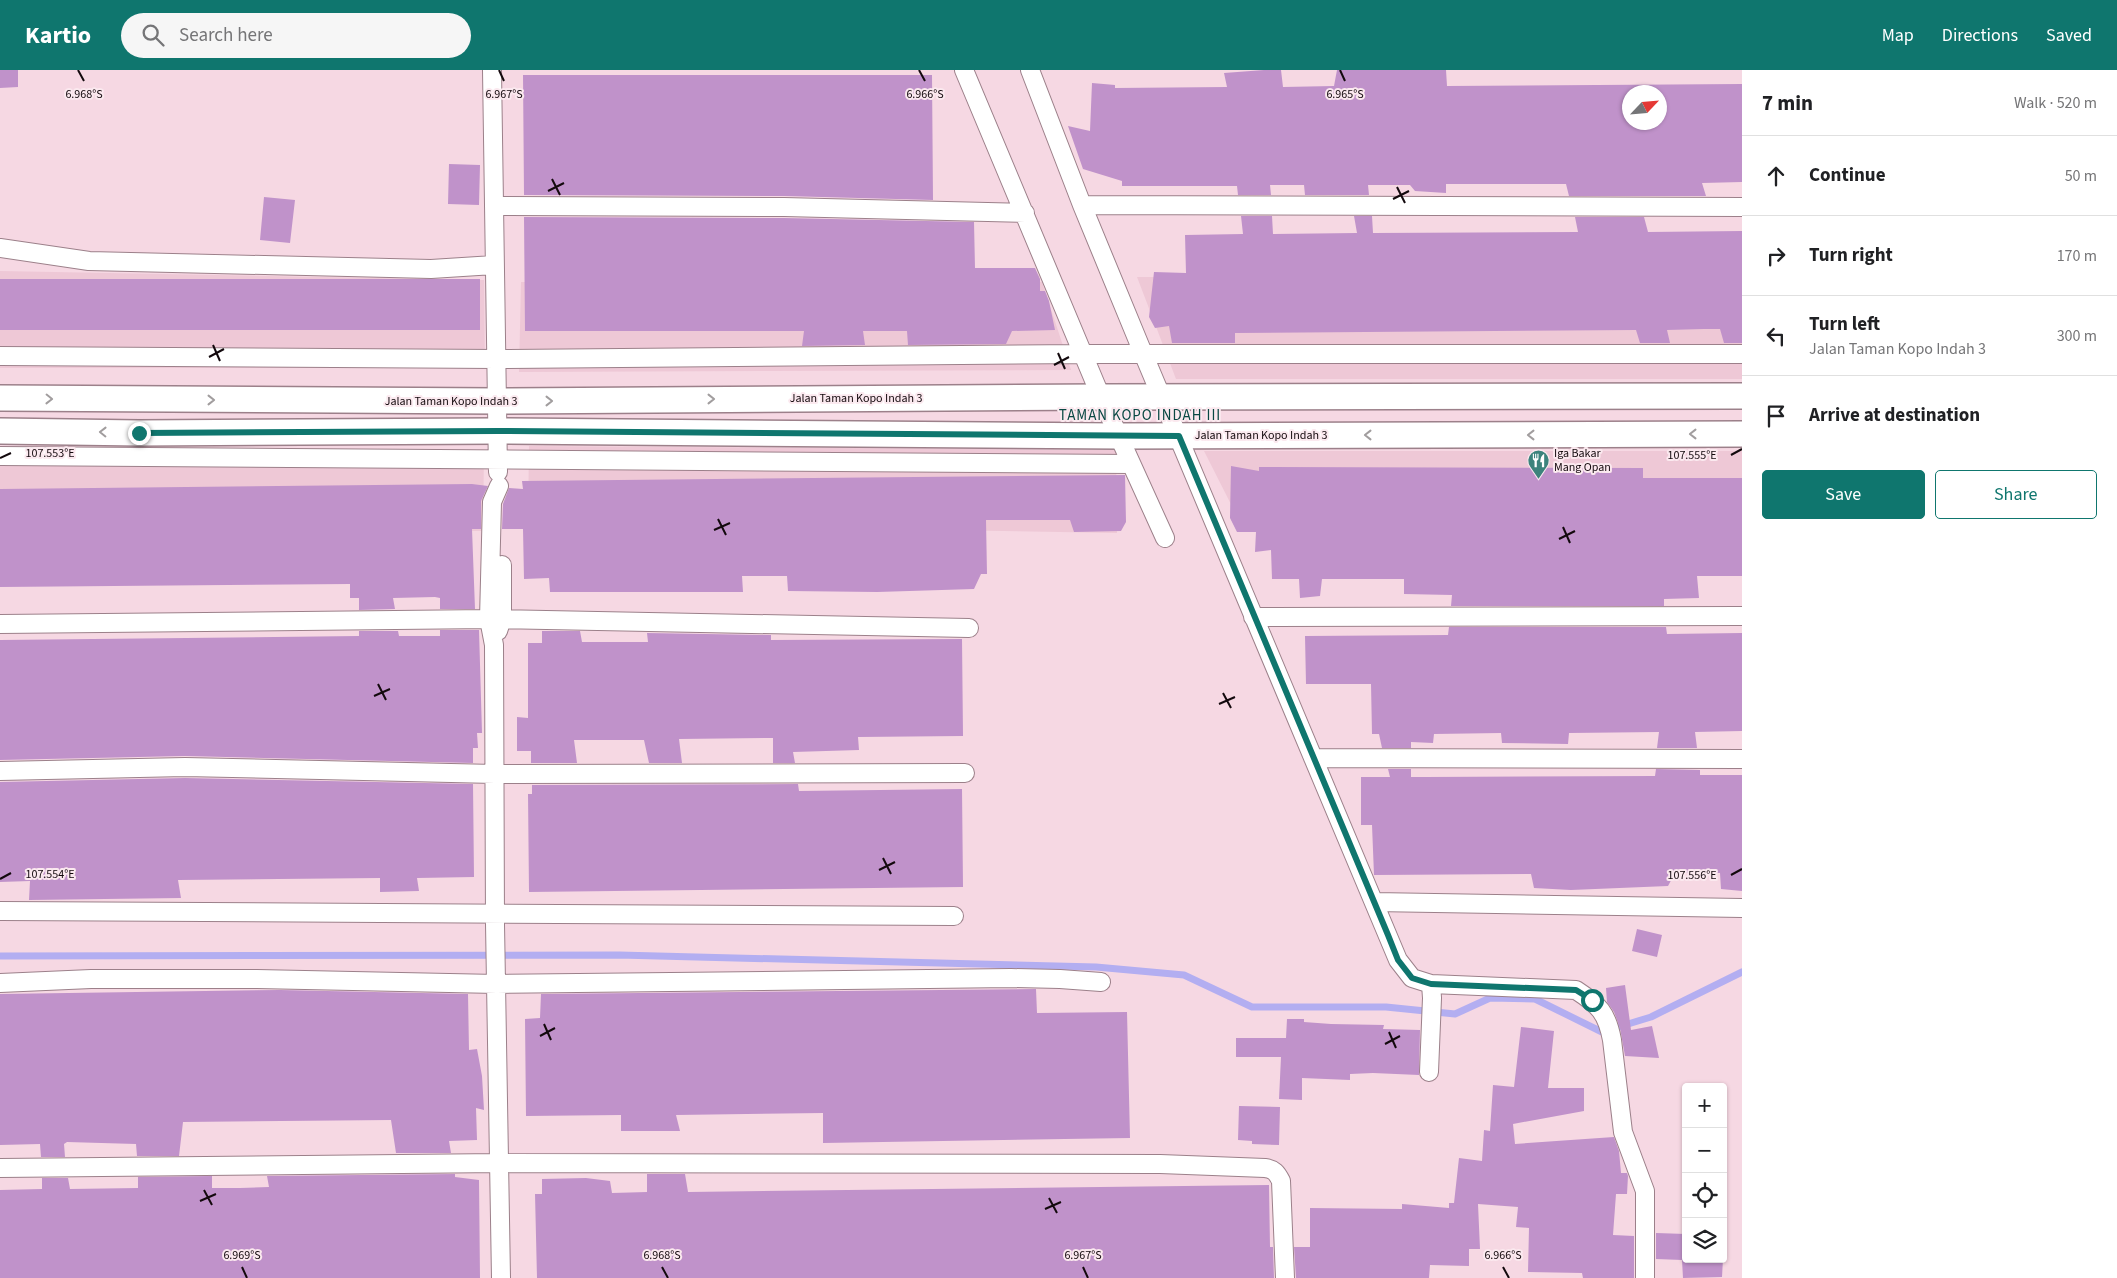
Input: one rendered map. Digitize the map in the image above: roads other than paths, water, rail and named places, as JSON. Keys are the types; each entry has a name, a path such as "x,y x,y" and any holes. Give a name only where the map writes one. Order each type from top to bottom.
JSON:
{"main road":[{"name":"Jalan Taman Kopo Indah 3","path":"0,398 497,401 1101,397 1742,396"},
{"name":"Jalan Taman Kopo Indah 3","path":"0,431 138,445 497,431 1119,436 1742,434"}],"street":[{"path":"492,70 498,461 498,486 492,502 496,619 494,645 495,919 501,1278"},
{"path":"964,70 1101,397 1164,538"},
{"path":"1030,70 1082,205 1143,354 1398,960 1412,978 1432,991 1576,990 1592,1000 1602,1010 1611,1033 1623,1132 1645,1191 1645,1278"},
{"path":"1082,205 1742,207"},
{"path":"494,206 784,207 1025,213"},
{"path":"0,248 90,262 431,269 494,264"},
{"path":"0,356 497,359 1083,354 1742,354"},
{"path":"0,456 138,445 498,461 1131,464"},
{"path":"1253,616 1742,616"},
{"path":"0,624 496,619 969,628"},
{"path":"1313,758 1742,760"},
{"path":"0,770 184,767 495,774 965,773"},
{"path":"1374,902 1742,908"},
{"path":"0,911 495,919 954,916"},
{"path":"0,983 92,979 497,978 1038,978 1101,982"},
{"path":"1429,1072 1432,991"},
{"path":"0,1168 500,1163 1140,1164 1265,1168 1277,1173 1280,1181 1285,1278"}],"waterway":[{"path":"0,956 619,955 1096,967 1184,975 1252,1007 1386,1007 1455,1014 1490,998 1535,999 1602,1032 1651,1017 1742,972"}],"place":[{"name":"Iga Bakar Mang Opan","path":"1538,479"}],"district":[{"name":"TAMAN KOPO INDAH III","path":"1140,415"}]}
